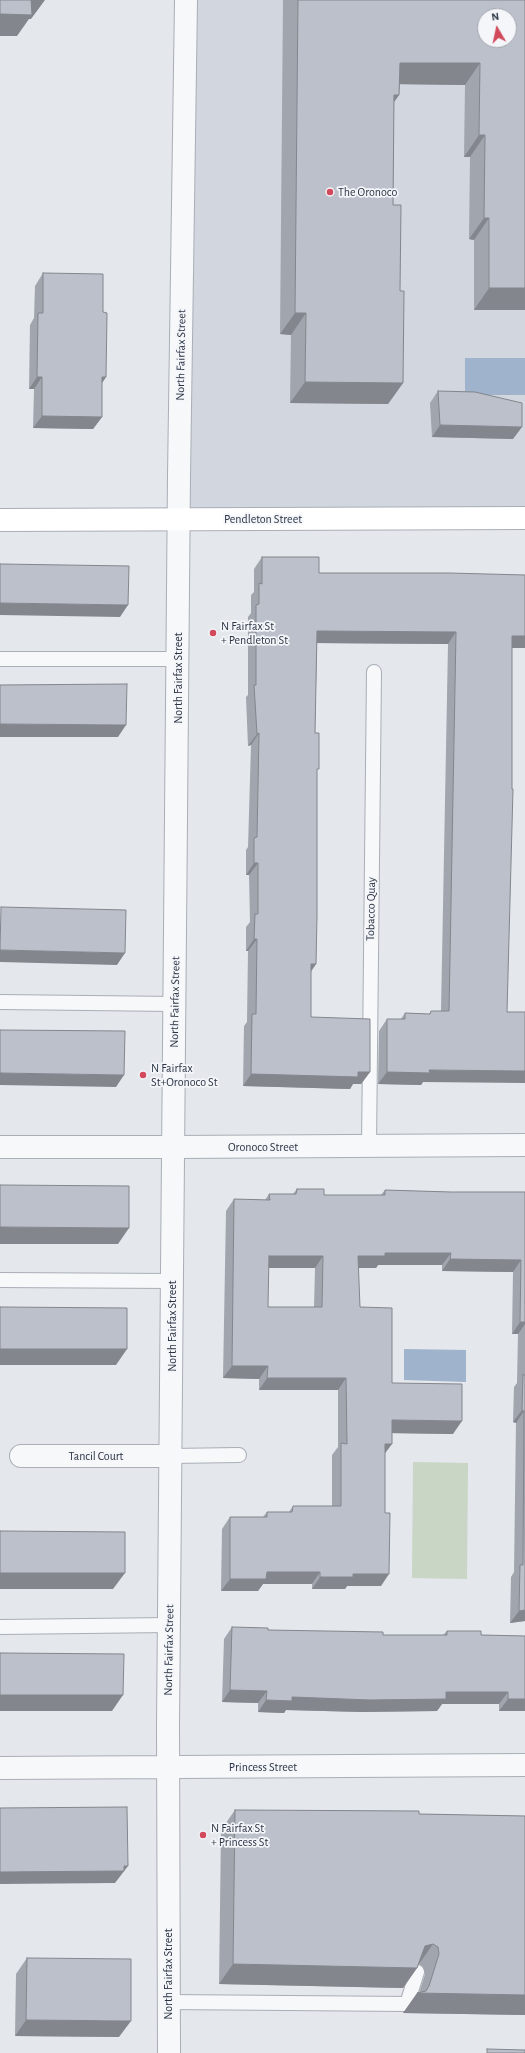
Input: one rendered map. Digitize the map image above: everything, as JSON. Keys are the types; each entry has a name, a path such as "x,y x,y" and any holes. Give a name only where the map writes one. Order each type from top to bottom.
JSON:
{"street":[{"name":"North Fairfax Street","path":"169,2053 169,1625 179,520 186,0"},
{"name":"Pendleton Street","path":"0,520 525,518"},
{"name":"Oronoco Street","path":"0,1147 174,1148 525,1145"},
{"name":"Tancil Court","path":"21,1456 171,1456"},
{"name":"Princess Street","path":"0,1768 525,1765"}],"lane":[{"path":"0,659 178,659"},
{"name":"Tobacco Quay","path":"369,1146 374,672"},
{"path":"0,1002 175,1004"},
{"path":"0,1280 172,1281"},
{"path":"171,1456 239,1455"},
{"path":"0,1627 169,1625"},
{"path":"168,2002 407,2004 417,1972"}],"shaded area":[{"path":"186,0 525,0 525,519 179,517"}],"green space":[{"path":"413,1462 468,1463 467,1579 412,1578"}],"water":[{"path":"465,358 525,358 525,395 465,395"},
{"path":"404,1349 466,1350 466,1382 404,1380"}],"building":[{"path":"0,0 31,0 32,15 0,14"},
{"name":"The Oronoco","path":"298,0 525,0 525,288 489,288 489,218 484,218 485,135 479,135 480,63 400,63 399,95 394,95 393,205 401,205 400,291 404,291 403,383 305,382 306,313 295,313"},
{"path":"43,273 103,274 103,312 107,313 106,377 102,377 102,417 42,416 42,377 37,377 38,313 43,313"},
{"path":"438,391 475,392 522,403 522,427 440,425"},
{"path":"262,557 319,557 319,573 449,573 525,575 525,636 512,636 513,789 507,1012 525,1012 525,1071 429,1070 430,1073 387,1072 387,1019 405,1019 405,1013 430,1014 431,1011 449,1011 456,632 317,631 315,733 319,733 319,769 317,769 317,916 316,964 311,964 311,1017 370,1019 370,1072 358,1072 358,1077 251,1074 252,1014 256,1014 257,939 254,939 255,914 258,914 258,863 254,863 254,838 257,837 259,733 257,734 254,685 256,685 256,605 259,604 259,583 262,584"},
{"path":"0,564 129,566 128,605 0,603"},
{"path":"127,684 126,725 0,724 0,685"},
{"path":"1,907 126,910 125,953 0,950"},
{"path":"0,1030 125,1031 124,1075 0,1073"},
{"path":"0,1185 129,1186 129,1228 0,1227"},
{"path":"297,1189 324,1189 324,1195 385,1195 385,1190 525,1192 525,1322 520,1322 521,1260 450,1259 451,1253 385,1253 385,1256 358,1256 360,1307 392,1308 392,1383 462,1384 462,1421 392,1420 392,1444 385,1444 385,1513 390,1513 389,1574 353,1574 353,1577 320,1577 320,1572 267,1572 266,1579 230,1579 230,1517 267,1517 267,1512 292,1512 293,1506 341,1506 341,1443 347,1444 346,1378 267,1378 268,1366 232,1366 234,1199 270,1200 269,1194 296,1194","holes":["269,1256 323,1256 322,1307 268,1307"]},
{"path":"0,1307 127,1308 127,1349 0,1349"},
{"path":"523,1375 525,1375 525,1610 519,1611 520,1565 523,1565"},
{"path":"0,1531 125,1532 125,1573 0,1573"},
{"path":"232,1627 268,1628 268,1630 383,1632 383,1635 447,1635 447,1631 481,1631 481,1635 525,1636 525,1699 508,1699 508,1692 446,1692 446,1699 370,1700 292,1697 292,1701 266,1700 267,1691 230,1690"},
{"path":"0,1653 124,1654 123,1695 0,1695"},
{"path":"127,1807 128,1866 124,1866 124,1871 0,1872 0,1808"},
{"path":"235,1810 419,1811 419,1814 525,1816 525,1995 417,1993 426,1991 429,1986 439,1954 438,1947 433,1944 425,1946 417,1968 233,1964"},
{"path":"27,1958 131,1959 131,2021 26,2020"},
{"path":"487,2049 525,2050 525,2053 487,2053"}],"place":[{"name":"The Oronoco","path":"330,192"},
{"name":"N Fairfax St + Pendleton St","path":"213,633"},
{"name":"N Fairfax St+Oronoco St","path":"143,1075"},
{"name":"N Fairfax St + Princess St","path":"203,1835"}]}
